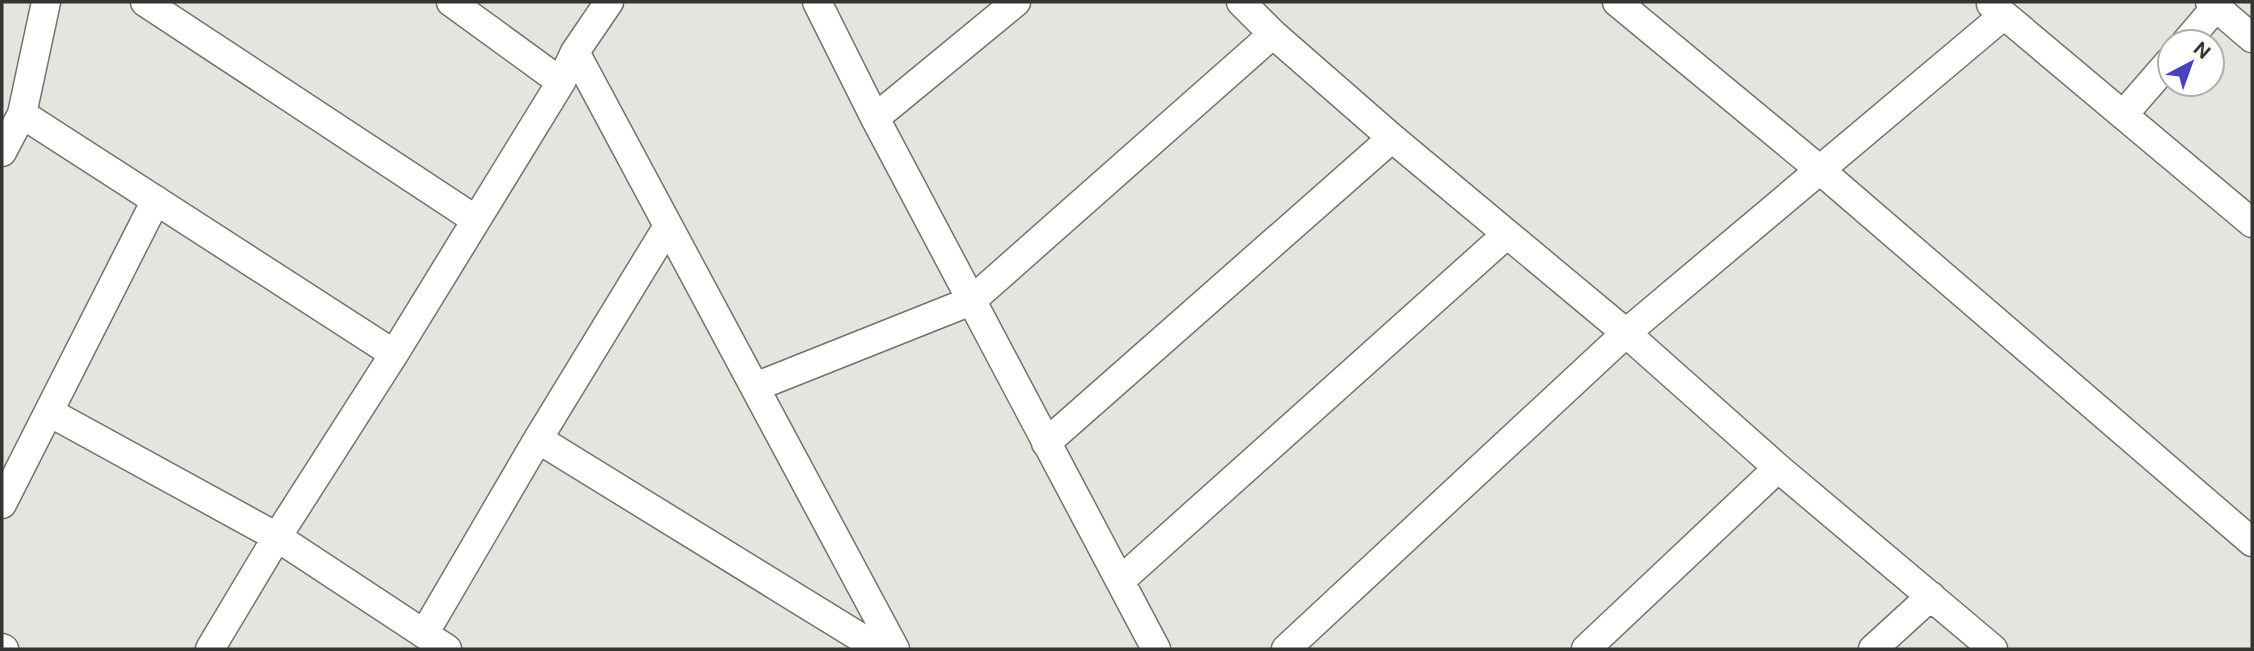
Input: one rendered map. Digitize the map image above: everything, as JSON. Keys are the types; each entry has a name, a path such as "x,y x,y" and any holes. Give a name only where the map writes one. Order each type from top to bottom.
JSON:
{"street":[{"path":"2,152 22,114 46,2"},
{"path":"452,2 561,82"},
{"path":"209,649 561,82 575,52 609,2"},
{"path":"817,2 875,118 1156,649"},
{"path":"875,118 1016,2"},
{"path":"1241,2 1273,34 1392,138 1626,333 1778,468 1993,649"},
{"path":"1617,2 1820,170 2252,541"},
{"path":"155,4 476,220"},
{"path":"2200,28 2221,6 2252,38"},
{"path":"1286,649 1626,333 1820,170 1996,8 2252,223"},
{"path":"755,387 971,301 1273,34"},
{"path":"575,52 895,649"},
{"path":"2123,115 2156,77"},
{"path":"22,114 394,354"},
{"path":"1046,443 1392,138"},
{"path":"2,504 156,201"},
{"path":"424,634 538,439 668,226"},
{"path":"1121,580 1506,235"},
{"path":"48,412 277,537 447,649"},
{"path":"538,439 879,649"},
{"path":"1586,649 1778,468"},
{"path":"1873,649 1931,596"}]}
